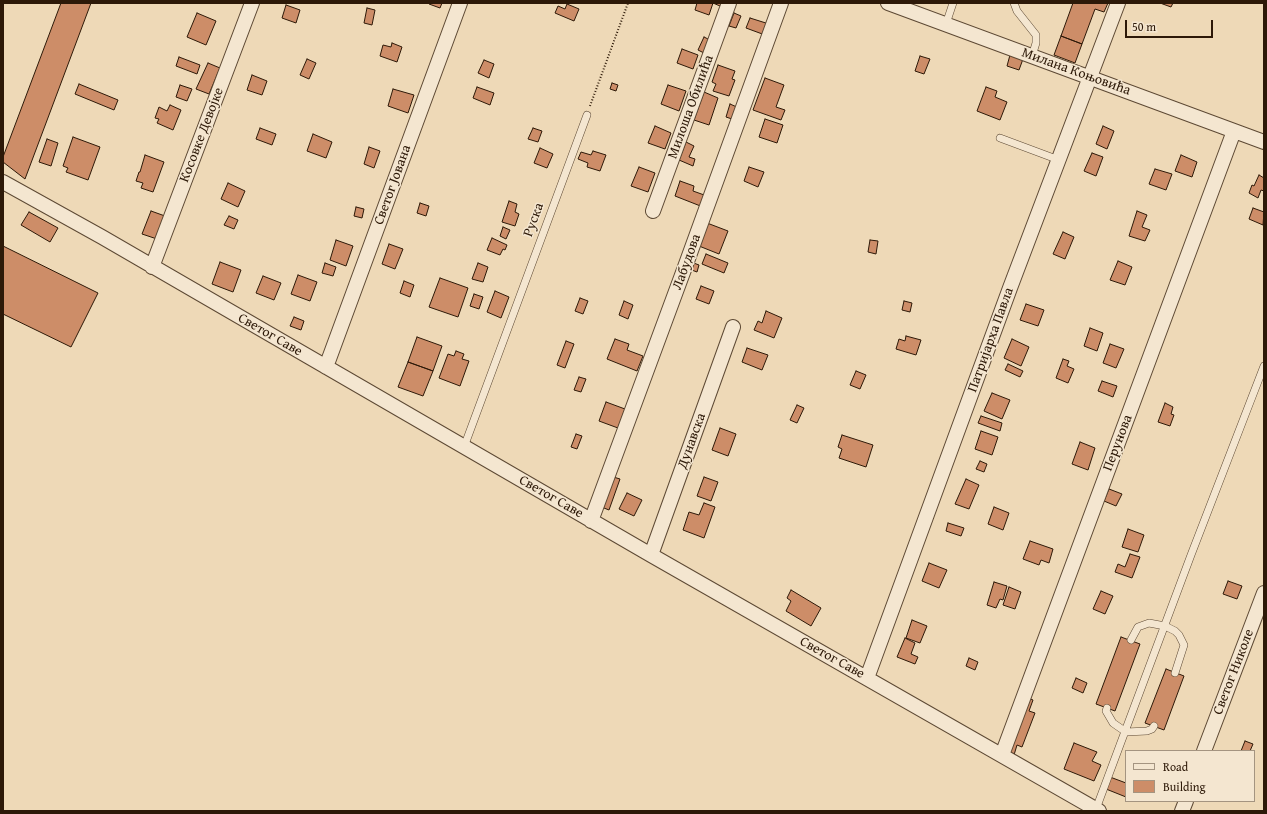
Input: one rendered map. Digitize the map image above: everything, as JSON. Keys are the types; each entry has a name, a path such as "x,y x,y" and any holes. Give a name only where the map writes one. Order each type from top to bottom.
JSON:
{"street":[{"name":"Косовке Девојке","path":"152,267 252,3"},
{"name":"Светог Јована","path":"326,368 460,3"},
{"name":"Милоша Обилића","path":"653,211 729,3"},
{"name":"Лабудова","path":"591,521 781,3"},
{"name":"Милана Коњовића","path":"888,3 1264,142"},
{"name":"Патријарха Павла","path":"867,678 1118,3"},
{"name":"Перунова","path":"1002,755 1234,131"},
{"name":"Светог Саве","path":"3,182 651,556 1098,810"},
{"name":"Дунавска","path":"651,556 733,327"},
{"name":"Светог Николе","path":"1204,750 1264,593"}],"lane":[{"path":"946,24 953,3"},
{"path":"1014,3 1017,11 1036,35 1036,42 1032,56"},
{"name":"Руска","path":"464,447 587,115"},
{"path":"1000,138 1059,160"},
{"path":"1098,810 1165,626 1264,366"},
{"path":"1131,640 1138,627 1149,623 1165,626 1179,634 1184,645 1174,673"},
{"path":"1107,708 1106,711 1113,723 1126,732 1147,732 1154,726"}],"path":[{"path":"587,115 628,3"}],"building":[{"path":"61,3 91,3 25,179 3,162 3,157"},
{"path":"442,3 440,8 429,4"},
{"path":"697,3 713,3 709,15 695,10"},
{"path":"713,3 721,3 720,6"},
{"path":"1073,3 1108,3 1104,12 1095,9 1082,44 1061,36"},
{"path":"1160,3 1173,3 1171,7"},
{"path":"567,4 579,9 574,21 555,13 558,6 565,9"},
{"path":"286,5 300,10 296,23 282,18"},
{"path":"367,8 375,10 372,25 364,23"},
{"path":"197,13 216,21 206,45 187,37"},
{"path":"734,13 741,16 736,28 729,26"},
{"path":"750,18 769,24 765,35 746,28"},
{"path":"1061,36 1082,44 1075,63 1054,55"},
{"path":"704,37 712,41 706,54 698,50"},
{"path":"392,43 402,47 397,62 380,56 383,45 391,47"},
{"path":"682,49 698,55 693,69 677,63"},
{"path":"1010,55 1023,59 1019,70 1007,66"},
{"path":"920,56 930,59 924,74 915,71"},
{"path":"179,57 200,65 197,74 176,66"},
{"path":"307,59 316,63 309,79 300,75"},
{"path":"484,60 494,64 489,78 478,73"},
{"path":"208,63 220,68 209,94 196,89"},
{"path":"718,65 735,71 732,79 735,80 729,96 713,91 716,84 712,82"},
{"path":"252,75 267,81 262,95 247,90"},
{"path":"765,78 784,85 776,107 785,110 781,120 753,110"},
{"path":"612,83 618,85 616,91 610,89"},
{"path":"79,84 118,100 114,110 75,94"},
{"path":"180,85 192,89 187,101 176,97"},
{"path":"668,85 686,91 679,111 661,104"},
{"path":"477,87 494,93 490,105 473,98"},
{"path":"986,87 997,91 995,97 1007,102 1000,120 977,111"},
{"path":"393,89 414,95 408,113 388,106"},
{"path":"704,92 718,98 709,125 694,120"},
{"path":"730,104 739,108 735,120 726,117"},
{"path":"170,105 181,110 173,130 157,123 159,119 155,118 159,107 167,111"},
{"path":"765,119 783,125 777,143 759,137"},
{"path":"655,126 671,133 665,149 648,143"},
{"path":"1103,126 1114,131 1107,149 1096,144"},
{"path":"260,128 276,134 272,145 256,139"},
{"path":"533,128 542,131 538,142 528,139"},
{"path":"313,134 332,142 326,158 307,151"},
{"path":"73,137 100,147 88,180 66,172 68,168 63,166"},
{"path":"47,139 58,143 51,166 39,162"},
{"path":"686,142 694,146 689,157 695,159 693,166 679,160"},
{"path":"369,147 380,151 374,168 364,164"},
{"path":"540,148 553,154 547,168 534,163"},
{"path":"593,151 606,155 600,171 587,167 588,163 578,159 581,152 591,155"},
{"path":"1092,153 1103,157 1096,176 1084,171"},
{"path":"145,155 164,162 153,192 141,188 143,183 136,181"},
{"path":"1181,155 1197,162 1192,177 1175,171"},
{"path":"639,167 655,173 648,192 631,186"},
{"path":"749,167 764,172 758,187 744,181"},
{"path":"1155,169 1172,174 1166,190 1149,184"},
{"path":"1259,175 1264,178 1264,191 1261,190 1258,198 1249,193 1252,185 1254,186"},
{"path":"680,181 694,186 693,191 707,196 703,207 675,196"},
{"path":"228,183 245,191 238,207 221,199"},
{"path":"509,201 517,204 515,212 519,214 515,226 502,222"},
{"path":"420,203 429,206 426,216 417,213"},
{"path":"356,207 364,209 362,218 354,216"},
{"path":"1253,208 1264,212 1263,225 1249,219"},
{"path":"151,211 165,216 157,239 142,234"},
{"path":"1137,211 1147,215 1142,227 1150,230 1145,241 1129,236"},
{"path":"29,212 58,228 50,242 21,225"},
{"path":"229,216 238,220 234,229 224,225"},
{"path":"707,223 728,231 719,254 699,246"},
{"path":"503,227 510,230 506,239 500,236"},
{"path":"1063,232 1074,237 1065,259 1053,254"},
{"path":"492,238 507,245 505,250 503,249 500,255 487,250"},
{"path":"336,240 353,246 346,266 330,260"},
{"path":"870,240 878,241 876,254 868,252"},
{"path":"389,244 403,249 395,269 382,264"},
{"path":"3,246 98,293 71,347 3,314"},
{"path":"706,254 728,263 724,273 702,264"},
{"path":"1118,261 1132,267 1125,285 1110,280"},
{"path":"220,262 241,270 233,292 212,284"},
{"path":"691,262 699,265 697,272 689,269"},
{"path":"325,263 336,267 333,276 322,273"},
{"path":"478,263 488,267 483,282 472,279"},
{"path":"298,275 317,282 310,301 291,294"},
{"path":"263,276 281,283 274,300 256,293"},
{"path":"440,278 468,288 458,317 429,307"},
{"path":"404,281 414,285 410,297 400,293"},
{"path":"701,286 714,291 709,304 696,299"},
{"path":"495,291 509,297 501,318 487,312"},
{"path":"474,294 483,297 479,309 470,306"},
{"path":"580,298 588,301 583,314 575,311"},
{"path":"624,301 633,305 628,319 619,315"},
{"path":"904,301 912,303 910,312 902,310"},
{"path":"1026,304 1044,310 1038,326 1020,320"},
{"path":"766,311 782,318 774,338 754,330 758,321 762,323"},
{"path":"294,317 304,321 301,330 290,326"},
{"path":"1090,328 1103,333 1097,351 1084,346"},
{"path":"906,336 921,340 916,355 896,349 899,339 905,341"},
{"path":"417,337 442,346 433,371 408,362"},
{"path":"615,339 629,344 627,350 643,356 637,371 607,359"},
{"path":"1012,339 1029,347 1021,366 1004,358"},
{"path":"566,341 574,344 565,368 557,365"},
{"path":"1110,344 1124,349 1116,368 1103,363"},
{"path":"747,348 768,355 762,370 742,362"},
{"path":"456,351 464,354 462,359 469,361 460,386 439,378 448,354 454,356"},
{"path":"1063,359 1069,361 1067,366 1074,369 1068,383 1056,378"},
{"path":"408,362 433,371 423,396 398,387"},
{"path":"1008,364 1023,371 1020,377 1005,370"},
{"path":"856,371 866,375 860,389 850,385"},
{"path":"579,377 586,379 581,392 574,390"},
{"path":"1102,381 1117,386 1113,397 1098,391"},
{"path":"992,393 1010,400 1002,419 984,411"},
{"path":"606,402 625,409 618,428 599,421"},
{"path":"1165,403 1173,407 1171,414 1174,415 1170,426 1158,422"},
{"path":"797,405 804,408 797,423 790,420"},
{"path":"981,416 1002,423 1000,431 978,423"},
{"path":"720,428 736,434 728,456 712,450"},
{"path":"981,431 998,437 992,455 975,449"},
{"path":"576,434 582,436 577,449 571,447"},
{"path":"842,435 873,445 866,467 839,458 842,449 838,447"},
{"path":"1080,442 1095,448 1088,470 1072,464"},
{"path":"980,461 987,464 984,472 976,469"},
{"path":"610,476 620,479 609,510 599,506"},
{"path":"704,477 718,482 711,501 697,496"},
{"path":"966,479 979,485 969,509 955,504"},
{"path":"1109,489 1122,494 1116,506 1104,501"},
{"path":"627,493 642,500 634,516 619,509"},
{"path":"704,503 715,507 704,538 683,530 689,512 699,515"},
{"path":"994,507 1009,513 1003,530 988,524"},
{"path":"948,523 964,528 961,536 946,531"},
{"path":"1128,529 1144,535 1138,552 1122,547"},
{"path":"1030,541 1053,549 1049,563 1041,560 1039,565 1023,559"},
{"path":"1130,554 1140,557 1132,578 1115,572 1118,564 1125,567"},
{"path":"929,563 947,570 939,588 922,581"},
{"path":"1228,581 1242,586 1237,599 1223,594"},
{"path":"994,582 1007,586 1003,600 1000,599 996,608 987,605"},
{"path":"1009,587 1021,592 1015,609 1003,605"},
{"path":"791,590 821,608 811,626 786,611 791,601 787,598"},
{"path":"1101,591 1113,596 1105,614 1093,609"},
{"path":"912,620 927,626 920,643 906,638"},
{"path":"1121,637 1140,644 1115,711 1096,704"},
{"path":"905,638 915,643 911,654 918,657 915,664 897,657"},
{"path":"969,658 978,662 975,670 966,666"},
{"path":"1166,669 1184,676 1164,730 1145,723"},
{"path":"1076,678 1087,683 1083,693 1072,688"},
{"path":"1026,697 1033,700 1029,711 1035,713 1022,747 1017,745 1014,755 1006,753"},
{"path":"1245,741 1253,744 1250,750 1241,750"},
{"path":"1074,743 1097,752 1092,761 1101,765 1094,781 1064,769"},
{"path":"1110,777 1125,783 1125,797 1106,789"}]}
